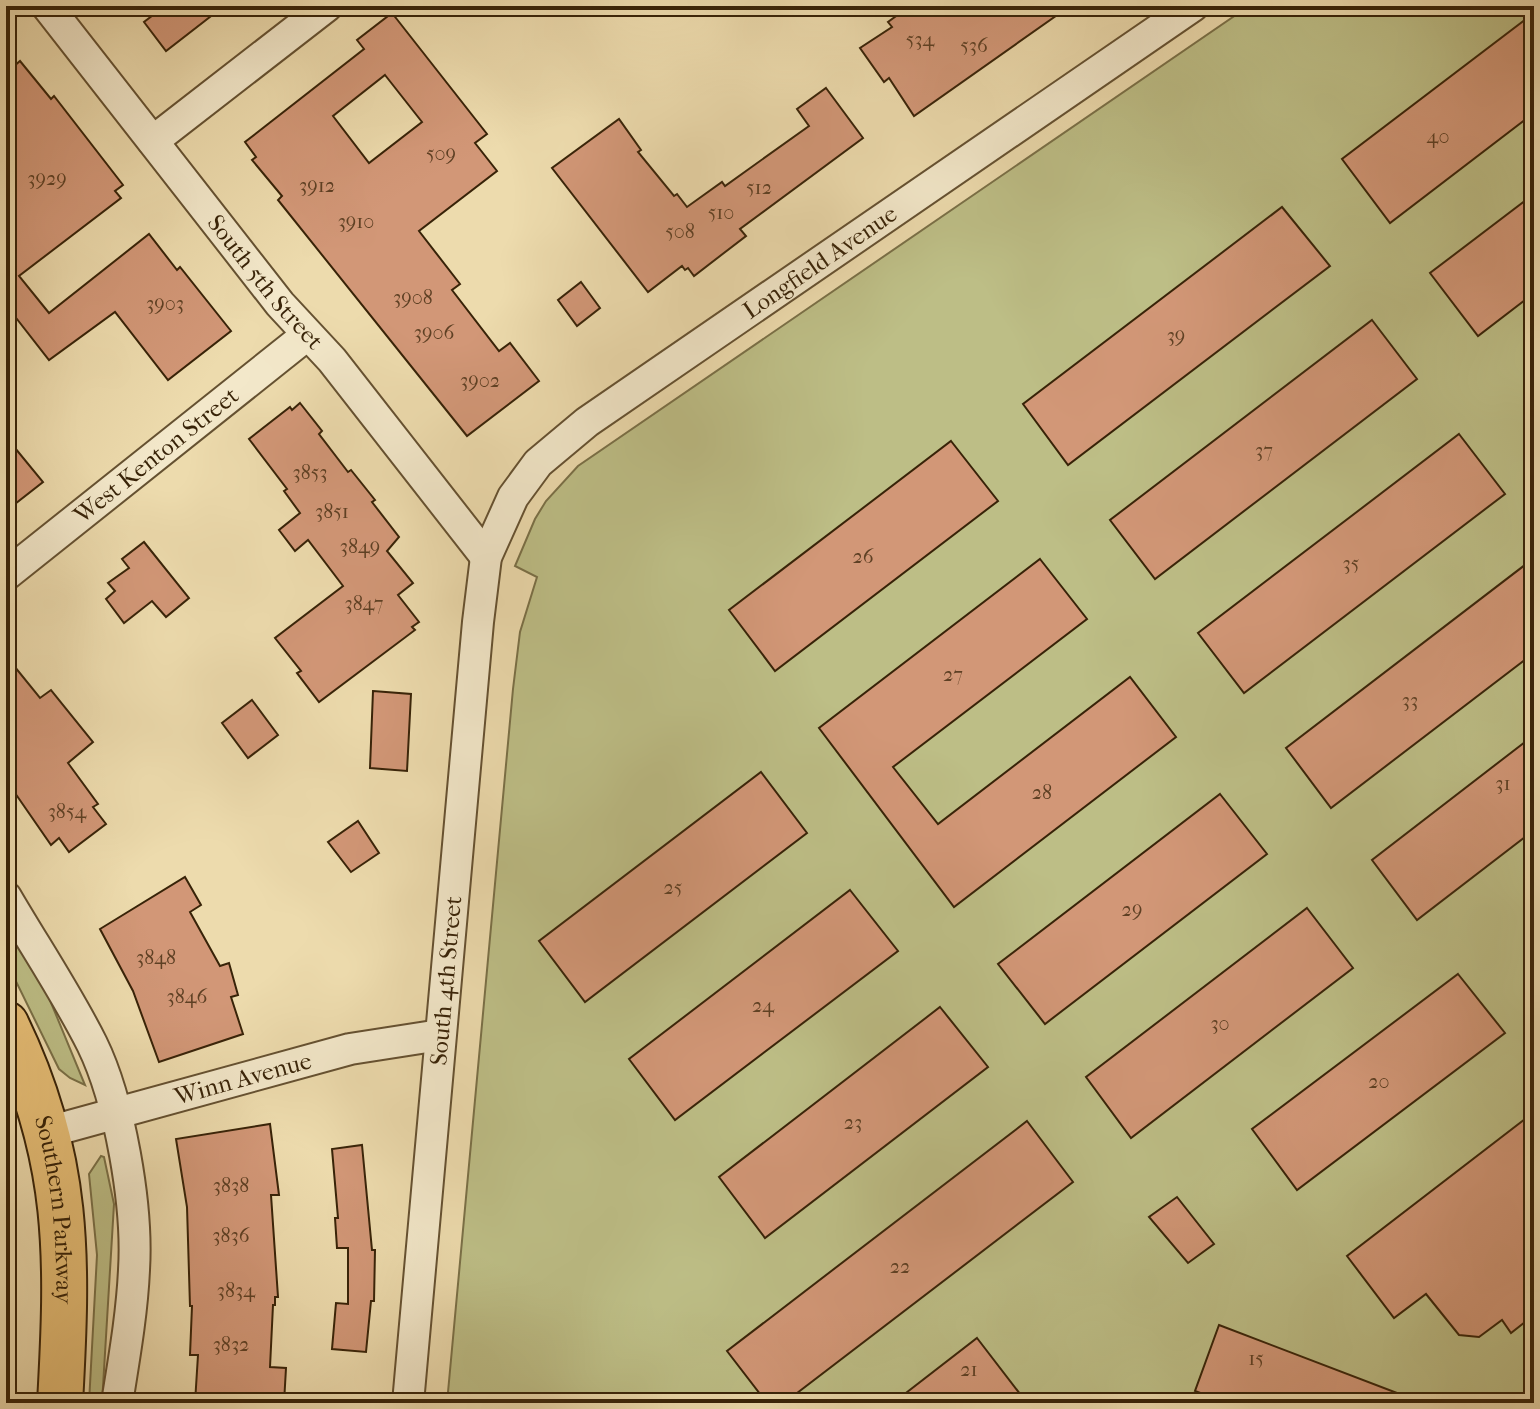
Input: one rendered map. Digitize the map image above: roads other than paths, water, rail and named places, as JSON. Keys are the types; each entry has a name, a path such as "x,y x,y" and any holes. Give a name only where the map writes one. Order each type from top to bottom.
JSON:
{"main road":[{"name":"Southern Parkway","path":"6,1024 24,1060 48,1132 65,1233 66,1295 60,1403"}],"street":[{"name":"South 5th Street","path":"47,6 486,557"},
{"path":"153,141 327,6"},
{"name":"Longfield Avenue","path":"486,557 513,497 538,463 561,442 1193,6"},
{"name":"West Kenton Street","path":"6,575 307,335"},
{"name":"South 4th Street","path":"408,1403 486,557"},
{"path":"6,897 92,1045 115,1113 130,1180 135,1268 117,1403"},
{"name":"Winn Avenue","path":"48,1132 350,1049 440,1035"}]}
